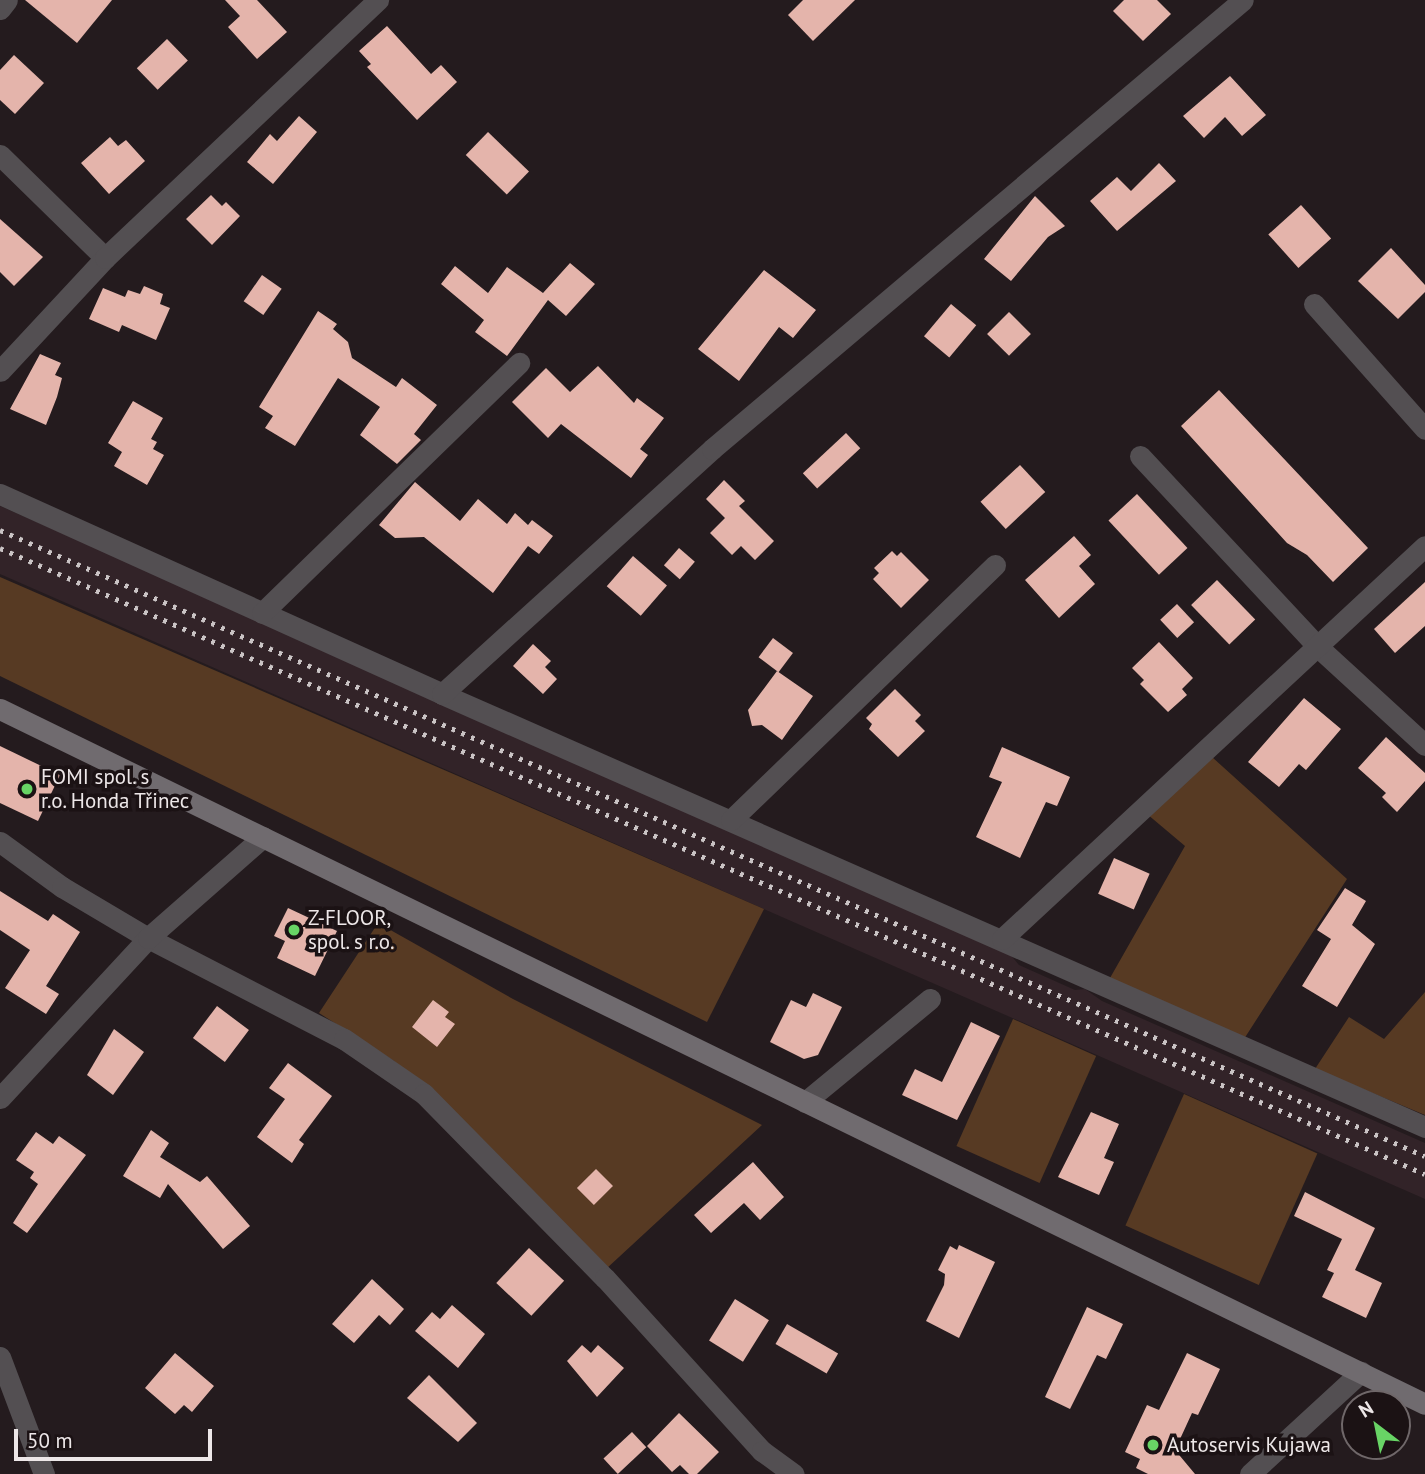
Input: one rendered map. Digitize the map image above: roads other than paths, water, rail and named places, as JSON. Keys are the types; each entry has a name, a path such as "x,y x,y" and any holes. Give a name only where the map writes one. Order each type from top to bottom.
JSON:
{"main road":[{"path":"0,709 1425,1404"}],"street":[{"path":"0,9 8,0"},
{"path":"0,371 105,258 378,0"},
{"path":"442,694 712,449 1243,0"},
{"path":"0,155 105,258"},
{"path":"1314,304 1425,429"},
{"path":"262,613 519,363"},
{"path":"1140,456 1318,646 1425,745"},
{"path":"0,494 442,694 1425,1127"},
{"path":"1002,939 1424,549"},
{"path":"731,820 995,565"},
{"path":"0,1098 148,939 263,837"},
{"path":"0,842 62,887 148,939 344,1039 424,1094 595,1269 762,1451 794,1474"},
{"path":"805,1102 930,999"},
{"path":"0,1357 44,1474"},
{"path":"1250,1474 1362,1372"}],"railway":[{"path":"0,530 1425,1156"},
{"path":"0,548 1425,1174"}],"place":[{"name":"FOMI spol. s r.o. Honda Třinec","path":"27,789"},
{"name":"Z-FLOOR, spol. s r.o.","path":"294,930"},
{"name":"Autoservis Kujawa","path":"1153,1445"}]}
